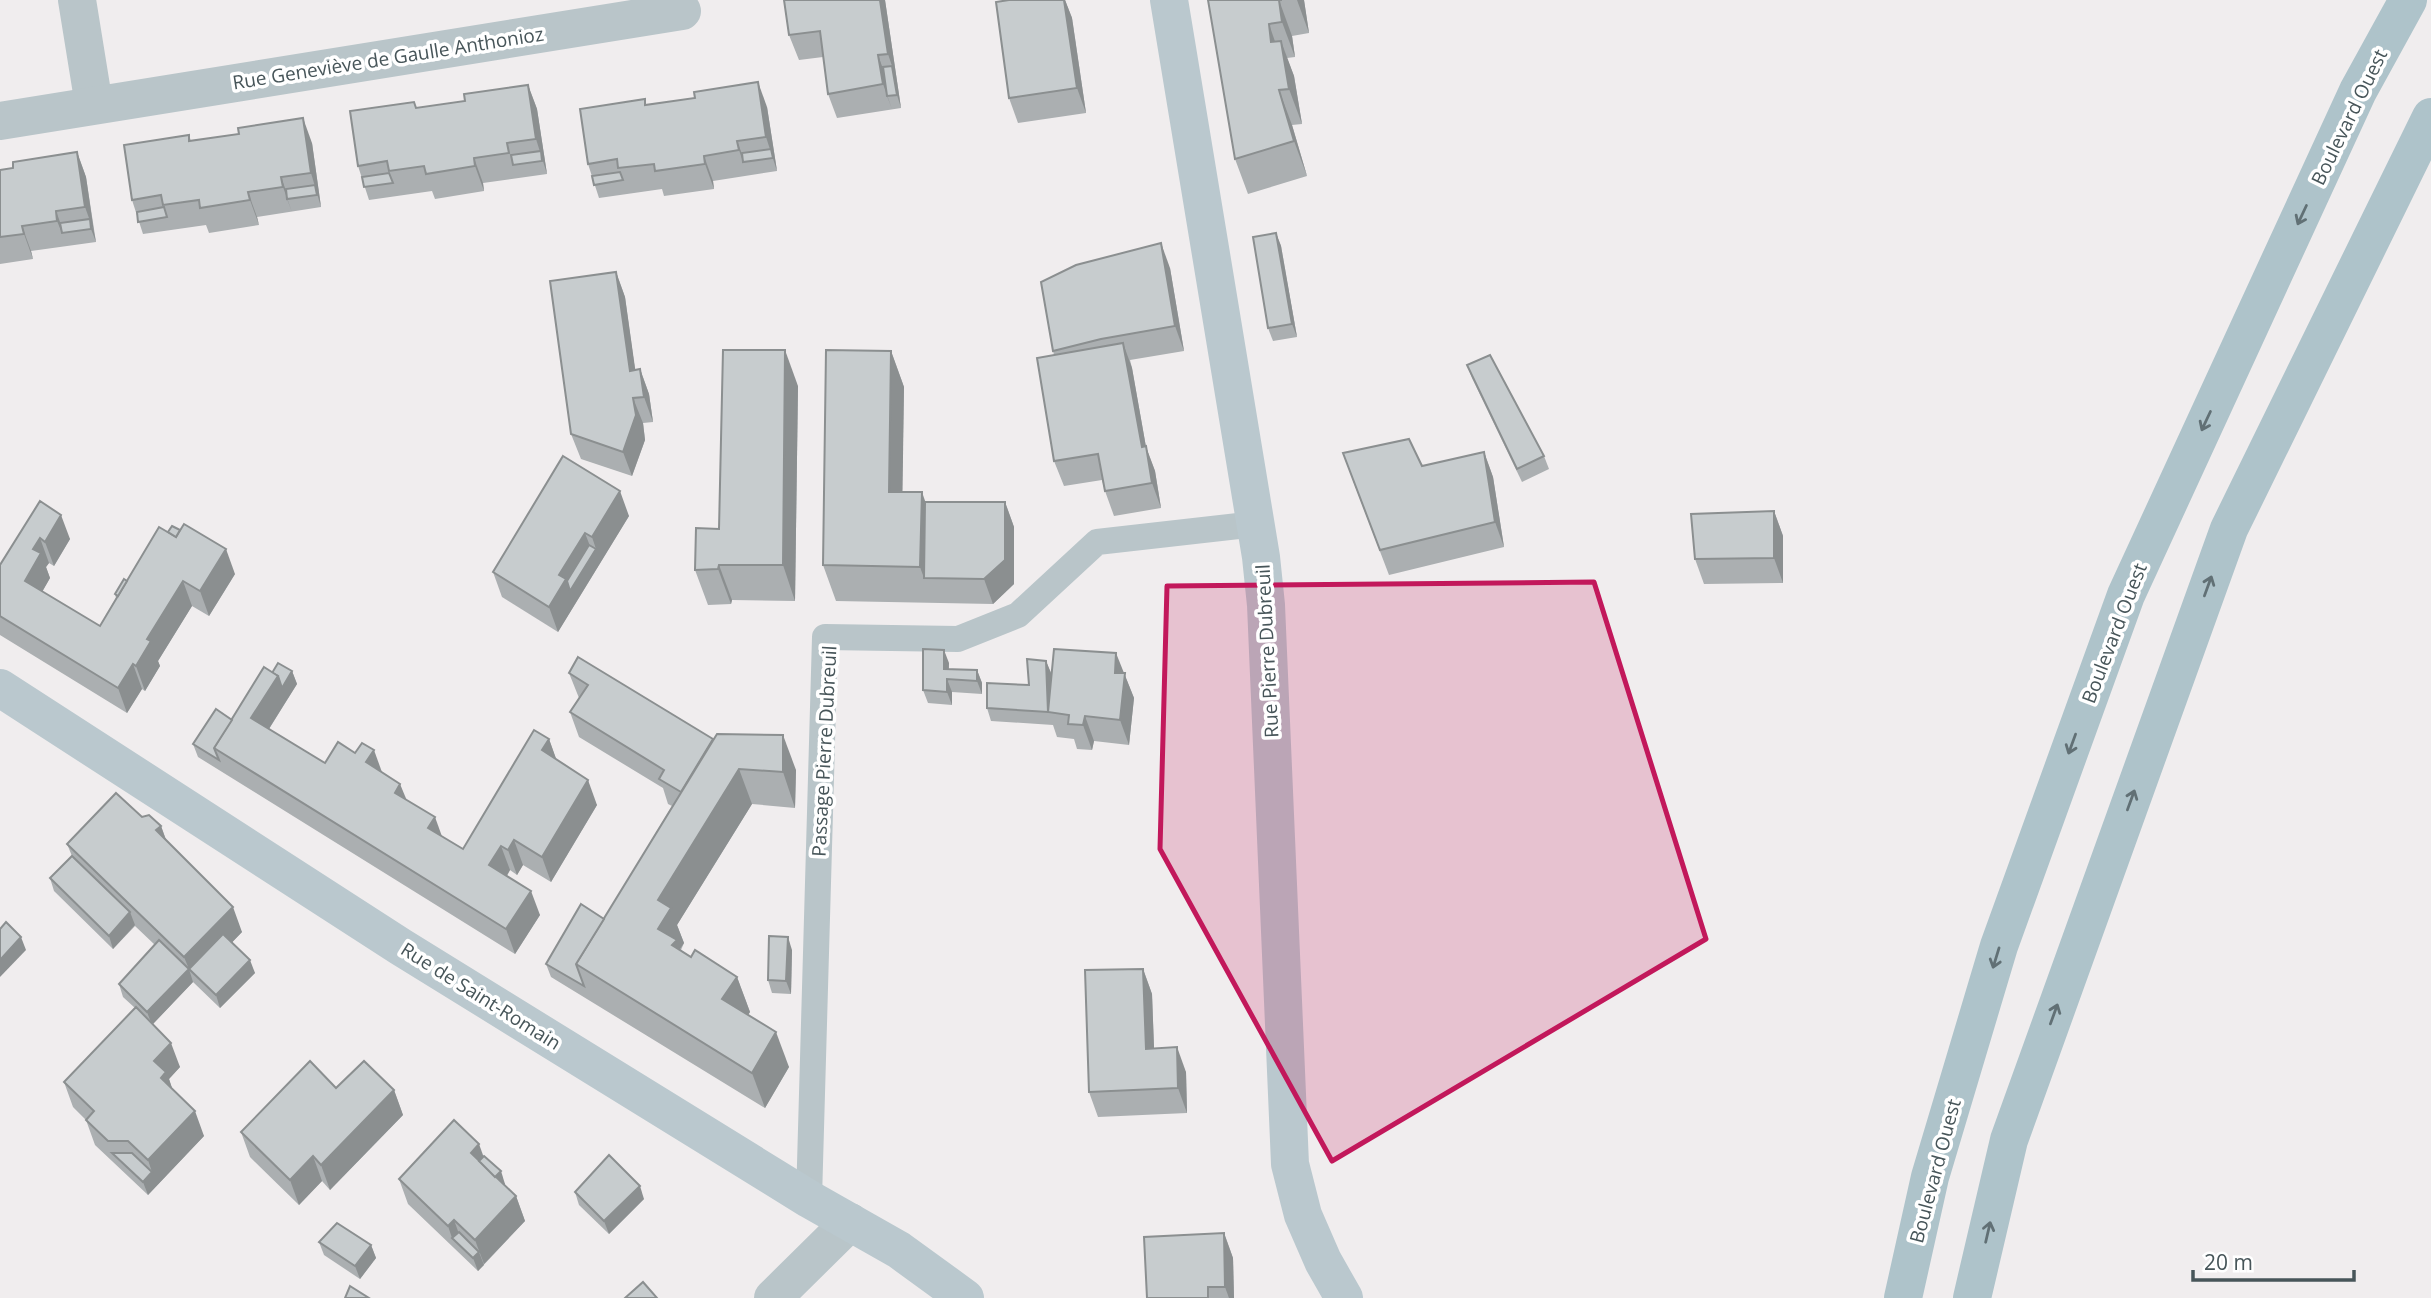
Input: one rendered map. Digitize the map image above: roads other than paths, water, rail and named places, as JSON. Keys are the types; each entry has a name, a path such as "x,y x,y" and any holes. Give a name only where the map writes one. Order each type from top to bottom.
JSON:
{"main road":[{"name":"Boulevard Ouest","path":"1903,1298 1930,1177 1999,946 2126,595 2358,92 2408,0"},
{"path":"1972,1298 2009,1140 2229,529 2431,117"}],"street":[{"path":"78,0 94,105"},
{"name":"Rue Pierre Dubreuil","path":"1169,0 1256,524 1266,605 1290,1164 1303,1215 1344,1298"},
{"name":"Rue Geneviève de Gaulle Anthonioz","path":"0,121 682,10"},
{"name":"Rue de Saint-Romain","path":"0,688 401,947 808,1199 899,1250 965,1298"},
{"path":"773,1298 850,1222"}],"lane":[{"name":"Passage Pierre Dubreuil","path":"808,1199 825,638 958,639 1018,615 1097,542 1256,524"}]}
